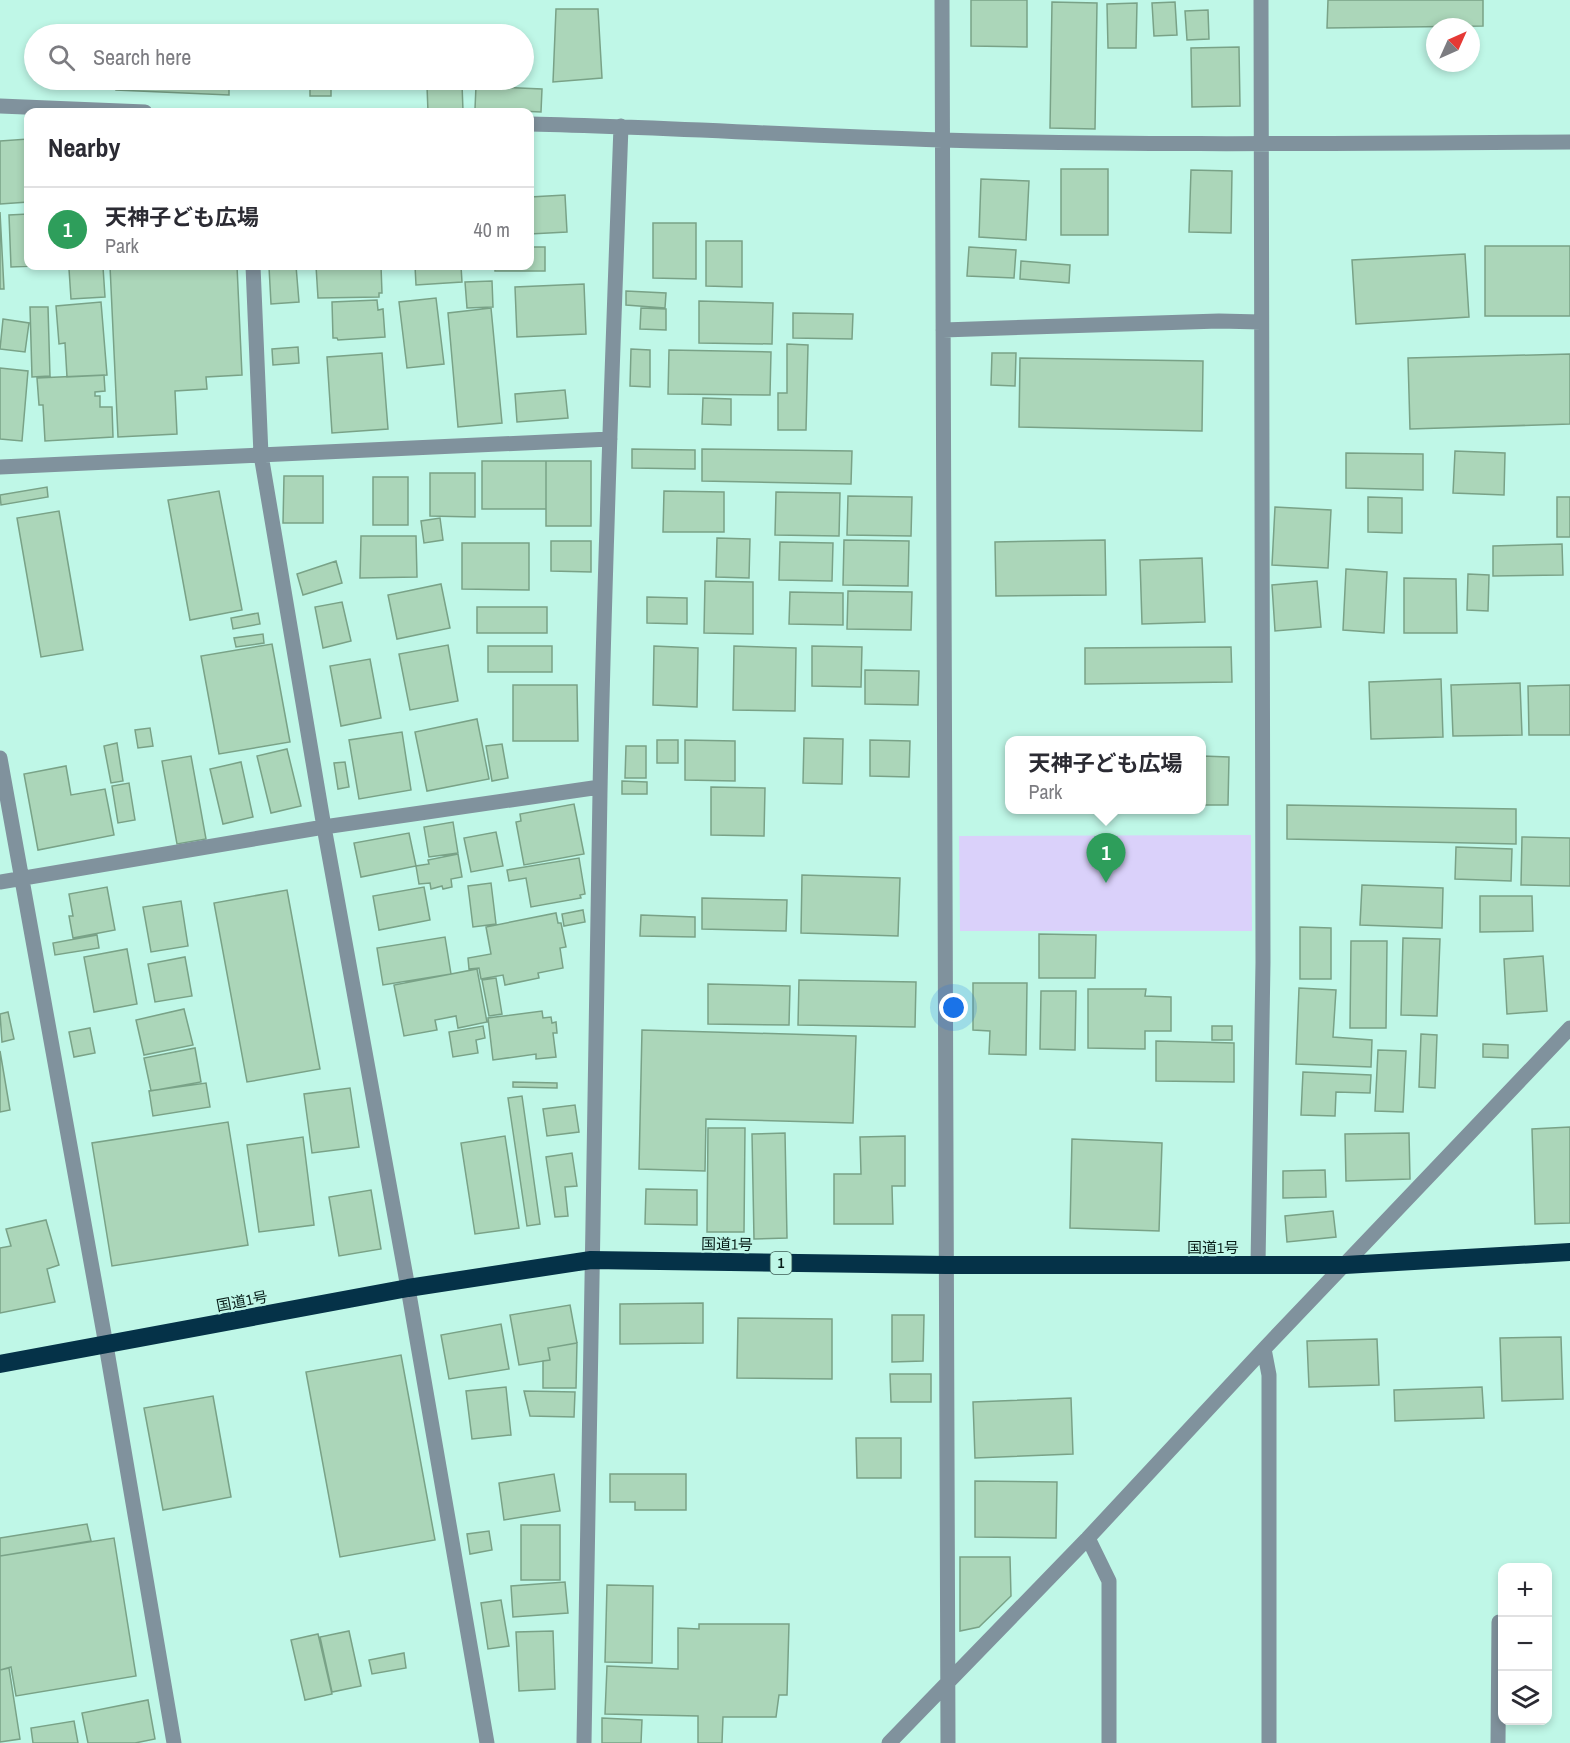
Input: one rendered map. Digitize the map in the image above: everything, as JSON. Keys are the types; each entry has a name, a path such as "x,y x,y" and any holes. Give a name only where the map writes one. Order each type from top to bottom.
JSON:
{"highway":[{"name":"国道1号","path":"0,1364 408,1288 591,1260 946,1265 1345,1265 1570,1252"}],"street":[{"path":"942,0 948,1743"},
{"path":"1258,1265 1263,962 1261,0"},
{"path":"0,106 48,108"},
{"path":"534,124 943,140 1260,143 1570,142"},
{"path":"584,1743 590,1520 591,1260 600,788 621,126"},
{"path":"253,270 261,455 324,827 408,1288 487,1743"},
{"path":"943,330 1219,321 1261,322"},
{"path":"0,467 610,439"},
{"path":"0,758 106,1345 174,1743"},
{"path":"0,882 324,827 600,788"},
{"path":"889,1743 1088,1538 1264,1348 1570,1028"},
{"path":"1264,1348 1269,1375 1269,1743"},
{"path":"1088,1538 1109,1581 1109,1743"},
{"path":"1498,1743 1499,1671"}],"shaded area":[{"path":"1251,835 1252,931 960,931 959,836"}],"building":[{"path":"971,0 1027,0 1027,47 971,46"},
{"path":"1328,0 1483,0 1483,26 1480,26 1480,18 1426,18 1426,27 1327,28"},
{"path":"1052,2 1097,3 1095,129 1050,128"},
{"path":"1175,2 1177,35 1154,36 1152,3"},
{"path":"1137,3 1136,48 1108,48 1107,4"},
{"path":"556,9 598,9 602,78 553,82"},
{"path":"1208,10 1209,39 1187,40 1185,11"},
{"path":"1239,47 1240,106 1192,107 1191,48"},
{"path":"542,89 541,112 534,112 534,108 475,108 476,90"},
{"path":"116,90 229,90 229,95"},
{"path":"310,90 331,90 331,96 310,96"},
{"path":"427,90 462,90 463,108 428,108"},
{"path":"24,139 24,202 0,204 0,141"},
{"path":"1061,169 1108,169 1108,235 1061,235"},
{"path":"1191,170 1232,171 1231,233 1189,232"},
{"path":"981,179 1029,181 1026,240 979,237"},
{"path":"565,195 567,232 534,234 534,197"},
{"path":"0,212 4,289 0,289"},
{"path":"24,214 24,266 11,267 9,215"},
{"path":"653,223 696,223 696,279 653,278"},
{"path":"706,241 742,241 742,287 706,286"},
{"path":"1485,246 1570,246 1570,316 1485,316"},
{"path":"534,247 545,247 545,271 495,271 534,270"},
{"path":"969,247 1016,250 1014,278 967,276"},
{"path":"1465,254 1469,317 1356,324 1352,260"},
{"path":"1021,261 1070,265 1069,283 1020,279"},
{"path":"69,270 103,270 105,297 71,299"},
{"path":"110,270 237,270 242,375 206,377 207,389 175,391 177,434 118,437"},
{"path":"269,270 296,270 299,302 271,304"},
{"path":"316,270 381,270 382,293 379,293 379,297 318,298"},
{"path":"415,270 461,270 462,282 416,285"},
{"path":"492,281 493,307 467,308 465,282"},
{"path":"584,284 586,334 517,337 515,287"},
{"path":"626,291 666,293 665,308 626,305"},
{"path":"436,298 444,364 407,368 399,302"},
{"path":"377,300 378,310 383,309 385,337 338,340 333,338 332,302"},
{"path":"699,301 773,303 772,344 699,343"},
{"path":"101,302 107,375 67,377 65,343 59,344 56,306"},
{"path":"30,307 48,307 50,376 32,377"},
{"path":"491,308 502,423 458,427 448,313"},
{"path":"641,308 666,309 666,330 640,329"},
{"path":"793,313 853,314 852,339 793,338"},
{"path":"3,319 29,323 25,352 0,349"},
{"path":"787,344 808,345 806,430 778,430 778,393 787,393"},
{"path":"298,347 299,363 273,365 272,349"},
{"path":"631,349 650,350 650,387 630,386"},
{"path":"669,350 771,352 770,395 668,394"},
{"path":"382,353 388,429 332,433 327,357"},
{"path":"992,353 1016,353 1015,386 991,385"},
{"path":"1570,354 1570,424 1410,429 1408,358"},
{"path":"1020,358 1203,361 1202,431 1019,427"},
{"path":"0,368 28,371 22,441 0,439"},
{"path":"104,375 105,391 95,392 95,396 100,396 100,407 112,407 113,437 45,441 43,405 39,405 37,378"},
{"path":"565,390 568,418 517,422 515,394"},
{"path":"703,398 731,399 731,425 702,424"},
{"path":"632,449 695,450 695,469 632,468"},
{"path":"702,449 852,451 851,484 702,481"},
{"path":"1455,451 1505,453 1504,495 1453,493"},
{"path":"1346,453 1423,454 1423,490 1346,488"},
{"path":"482,461 546,461 546,509 482,509"},
{"path":"546,461 591,461 591,526 546,526"},
{"path":"430,473 475,473 475,517 430,516"},
{"path":"284,476 323,476 323,523 283,523"},
{"path":"373,477 408,477 408,525 373,525"},
{"path":"47,487 48,497 1,505 0,495"},
{"path":"219,491 242,610 190,620 168,500"},
{"path":"664,491 724,492 724,532 663,532"},
{"path":"776,492 840,493 839,536 775,535"},
{"path":"848,496 912,497 911,536 847,535"},
{"path":"1368,497 1402,498 1402,533 1368,532"},
{"path":"1557,497 1570,497 1570,537 1557,537"},
{"path":"1275,507 1331,510 1328,568 1272,565"},
{"path":"59,511 83,650 41,657 17,518"},
{"path":"440,518 443,540 424,543 421,521"},
{"path":"361,536 416,536 417,577 360,578"},
{"path":"717,538 750,539 749,578 716,577"},
{"path":"844,540 909,541 908,586 843,585"},
{"path":"1105,540 1106,595 996,596 995,542"},
{"path":"551,541 591,541 591,572 551,571"},
{"path":"780,542 833,543 832,581 779,580"},
{"path":"462,543 529,543 529,590 462,589"},
{"path":"1562,544 1563,575 1493,576 1493,546"},
{"path":"1202,558 1205,622 1142,624 1140,560"},
{"path":"336,561 342,583 303,595 297,574"},
{"path":"1346,569 1387,572 1384,633 1343,630"},
{"path":"1468,574 1489,575 1488,611 1467,610"},
{"path":"1404,578 1456,579 1457,633 1404,633"},
{"path":"705,581 753,582 753,634 704,633"},
{"path":"1317,581 1321,627 1275,631 1272,585"},
{"path":"441,584 450,628 397,639 388,595"},
{"path":"848,591 912,592 911,630 847,629"},
{"path":"790,592 843,593 843,625 789,624"},
{"path":"647,597 687,598 687,624 647,623"},
{"path":"342,602 351,641 323,648 315,607"},
{"path":"477,607 547,607 547,633 477,633"},
{"path":"258,613 260,624 233,629 231,618"},
{"path":"263,634 264,643 236,647 234,638"},
{"path":"272,644 290,742 219,754 201,656"},
{"path":"448,645 458,701 410,710 399,654"},
{"path":"488,646 552,646 552,672 488,672"},
{"path":"654,646 698,648 697,707 653,705"},
{"path":"734,646 796,648 795,711 733,710"},
{"path":"812,646 862,647 861,687 812,686"},
{"path":"1231,647 1232,682 1085,684 1085,648"},
{"path":"370,659 381,718 341,726 330,666"},
{"path":"865,670 919,671 918,705 865,704"},
{"path":"1441,679 1443,737 1371,739 1369,682"},
{"path":"1520,683 1522,735 1453,736 1451,685"},
{"path":"513,685 577,685 578,741 513,741"},
{"path":"1570,685 1570,735 1529,735 1528,686"},
{"path":"477,719 489,779 427,791 415,732"},
{"path":"150,728 153,746 138,748 135,730"},
{"path":"402,732 411,790 359,799 349,740"},
{"path":"804,738 843,739 842,784 803,783"},
{"path":"657,740 678,740 678,763 657,763"},
{"path":"685,740 735,741 735,781 685,780"},
{"path":"870,740 910,741 909,777 870,776"},
{"path":"117,743 123,781 111,783 104,746"},
{"path":"502,744 508,778 492,781 486,746"},
{"path":"626,746 646,746 646,778 625,778"},
{"path":"287,749 301,806 271,813 257,756"},
{"path":"191,756 206,839 177,844 162,761"},
{"path":"1206,756 1229,757 1228,805 1206,805"},
{"path":"241,762 253,817 223,824 210,769"},
{"path":"345,762 349,787 338,789 334,763"},
{"path":"66,766 71,795 105,789 114,835 38,850 24,774"},
{"path":"622,781 647,782 647,794 622,794"},
{"path":"129,783 135,820 118,823 112,786"},
{"path":"711,787 765,788 764,836 711,835"},
{"path":"574,804 584,854 524,865 516,822 521,821 520,814"},
{"path":"1287,805 1516,809 1516,844 1287,839"},
{"path":"453,822 458,853 429,857 424,827"},
{"path":"496,832 503,866 471,872 464,838"},
{"path":"409,833 416,866 361,877 354,843"},
{"path":"1522,837 1570,838 1570,886 1521,885"},
{"path":"1456,847 1512,849 1511,881 1455,879"},
{"path":"458,854 462,877 451,879 452,887 443,889 442,886 431,889 430,883 419,884 416,866 429,864 428,860"},
{"path":"579,858 585,894 580,895 581,898 531,907 526,878 509,881 507,870"},
{"path":"802,875 900,878 898,936 801,933"},
{"path":"491,883 496,924 473,927 468,886"},
{"path":"1362,885 1443,888 1442,928 1360,925"},
{"path":"107,887 115,930 73,938 69,916 73,916 69,894"},
{"path":"424,887 430,920 379,930 373,896"},
{"path":"287,890 320,1069 247,1082 214,903"},
{"path":"1480,896 1532,896 1533,931 1480,932"},
{"path":"702,898 787,900 786,931 702,929"},
{"path":"181,901 188,946 151,952 143,907"},
{"path":"583,910 585,922 564,926 562,914"},
{"path":"556,913 558,923 561,923 566,947 560,948 563,968 538,973 539,978 505,985 503,975 481,979 479,968 469,969 468,958 491,954 486,927"},
{"path":"641,915 695,917 695,937 640,936"},
{"path":"1300,927 1331,928 1331,979 1300,979"},
{"path":"1039,934 1096,935 1095,978 1039,978"},
{"path":"97,935 99,948 55,955 53,943"},
{"path":"445,937 451,974 383,985 377,948"},
{"path":"1403,938 1440,939 1437,1016 1401,1015"},
{"path":"1351,941 1387,941 1386,1028 1350,1028"},
{"path":"127,949 137,1004 94,1012 84,957"},
{"path":"1543,956 1547,1011 1507,1014 1504,959"},
{"path":"185,957 192,996 155,1002 148,964"},
{"path":"477,969 487,1022 458,1028 456,1016 435,1020 437,1030 404,1036 394,985"},
{"path":"496,978 502,1014 489,1016 482,980"},
{"path":"799,980 916,982 915,1027 798,1025"},
{"path":"973,983 1027,983 1026,1055 989,1054 990,1031 973,1030"},
{"path":"708,984 790,986 789,1025 708,1024"},
{"path":"1299,988 1336,990 1333,1037 1372,1040 1371,1067 1296,1064"},
{"path":"1088,989 1146,989 1145,996 1171,997 1171,1031 1145,1031 1145,1049 1088,1048"},
{"path":"1041,991 1076,991 1075,1050 1040,1049"},
{"path":"184,1009 193,1045 144,1055 136,1020"},
{"path":"542,1011 543,1018 551,1017 552,1023 556,1022 557,1033 553,1033 556,1057 536,1059 536,1054 493,1060 488,1018"},
{"path":"8,1012 14,1039 2,1042 0,1014"},
{"path":"483,1026 485,1038 476,1040 478,1053 453,1057 449,1032"},
{"path":"1212,1026 1232,1026 1232,1040 1212,1040"},
{"path":"90,1028 95,1053 74,1057 69,1032"},
{"path":"642,1030 856,1036 853,1123 706,1119 705,1171 639,1169"},
{"path":"1421,1034 1437,1035 1435,1088 1419,1087"},
{"path":"1156,1041 1234,1043 1234,1082 1156,1081"},
{"path":"1483,1044 1508,1045 1508,1058 1483,1057"},
{"path":"195,1048 201,1082 151,1091 144,1058"},
{"path":"1378,1050 1406,1051 1403,1112 1375,1111"},
{"path":"0,1051 10,1110 0,1112"},
{"path":"1303,1072 1371,1075 1370,1093 1336,1092 1335,1116 1301,1115"},
{"path":"513,1082 557,1083 557,1088 513,1087"},
{"path":"206,1083 210,1107 153,1116 149,1091"},
{"path":"350,1088 359,1147 312,1153 304,1094"},
{"path":"522,1096 540,1224 527,1226 508,1098"},
{"path":"575,1105 579,1132 547,1136 543,1109"},
{"path":"228,1122 248,1245 112,1266 92,1143"},
{"path":"1570,1127 1570,1223 1535,1224 1532,1129"},
{"path":"708,1128 745,1128 744,1232 707,1232"},
{"path":"785,1133 787,1238 754,1239 752,1134"},
{"path":"1409,1133 1410,1179 1346,1181 1345,1134"},
{"path":"505,1136 519,1228 475,1234 461,1143"},
{"path":"905,1136 905,1186 892,1186 893,1224 834,1224 834,1174 861,1174 860,1137"},
{"path":"303,1137 314,1225 259,1232 247,1145"},
{"path":"1072,1139 1162,1143 1159,1231 1070,1228"},
{"path":"572,1153 577,1186 565,1187 568,1216 555,1217 546,1157"},
{"path":"1325,1170 1326,1197 1283,1198 1283,1171"},
{"path":"646,1189 697,1190 697,1225 645,1224"},
{"path":"371,1190 381,1249 339,1256 329,1197"},
{"path":"1333,1211 1336,1237 1287,1242 1285,1216"},
{"path":"46,1220 59,1265 47,1269 55,1302 0,1313 0,1248 11,1246 6,1229"},
{"path":"703,1303 703,1343 620,1344 620,1304"},
{"path":"570,1305 577,1343 548,1348 550,1360 519,1365 510,1315"},
{"path":"892,1315 924,1315 923,1361 892,1362"},
{"path":"738,1318 832,1319 832,1379 737,1378"},
{"path":"501,1324 509,1369 449,1379 441,1335"},
{"path":"1561,1337 1563,1399 1502,1401 1500,1338"},
{"path":"1377,1339 1379,1385 1309,1387 1307,1341"},
{"path":"577,1343 576,1388 543,1388 543,1361 550,1360 548,1348"},
{"path":"401,1355 435,1540 340,1557 306,1372"},
{"path":"890,1374 931,1374 931,1402 891,1402"},
{"path":"506,1387 511,1435 472,1439 466,1391"},
{"path":"1482,1387 1484,1418 1395,1421 1394,1390"},
{"path":"524,1391 575,1392 574,1417 530,1416"},
{"path":"213,1396 231,1497 163,1510 144,1408"},
{"path":"1071,1398 1073,1454 975,1458 973,1402"},
{"path":"856,1438 901,1438 901,1478 857,1478"},
{"path":"554,1474 560,1511 504,1520 499,1483"},
{"path":"610,1474 686,1474 686,1510 635,1510 635,1502 610,1502"},
{"path":"975,1481 1057,1482 1056,1538 975,1537"},
{"path":"87,1524 91,1541 0,1556 0,1538"},
{"path":"521,1525 560,1525 560,1580 521,1580"},
{"path":"489,1531 492,1550 470,1554 467,1534"},
{"path":"114,1538 136,1676 16,1696 11,1667 0,1670 0,1556"},
{"path":"960,1557 1010,1557 1011,1596 979,1627 960,1631"},
{"path":"565,1582 568,1613 513,1617 511,1586"},
{"path":"607,1585 653,1586 652,1663 605,1662"},
{"path":"501,1600 509,1646 488,1649 481,1603"},
{"path":"699,1624 789,1624 787,1695 779,1695 776,1717 723,1717 722,1743 698,1743 698,1716 605,1714 607,1666 678,1669 678,1628 699,1629"},
{"path":"349,1631 361,1686 332,1692 320,1637"},
{"path":"553,1631 555,1689 519,1691 516,1632"},
{"path":"318,1634 332,1694 305,1700 291,1640"},
{"path":"404,1653 406,1668 372,1674 369,1660"},
{"path":"9,1668 20,1739 0,1742 0,1670"},
{"path":"148,1700 155,1739 135,1743 88,1743 82,1713"},
{"path":"602,1718 642,1720 641,1743 602,1743"},
{"path":"74,1721 78,1743 33,1743 31,1728"}],"place":[{"name":"天神子ども広場","path":"1106,883"}]}
